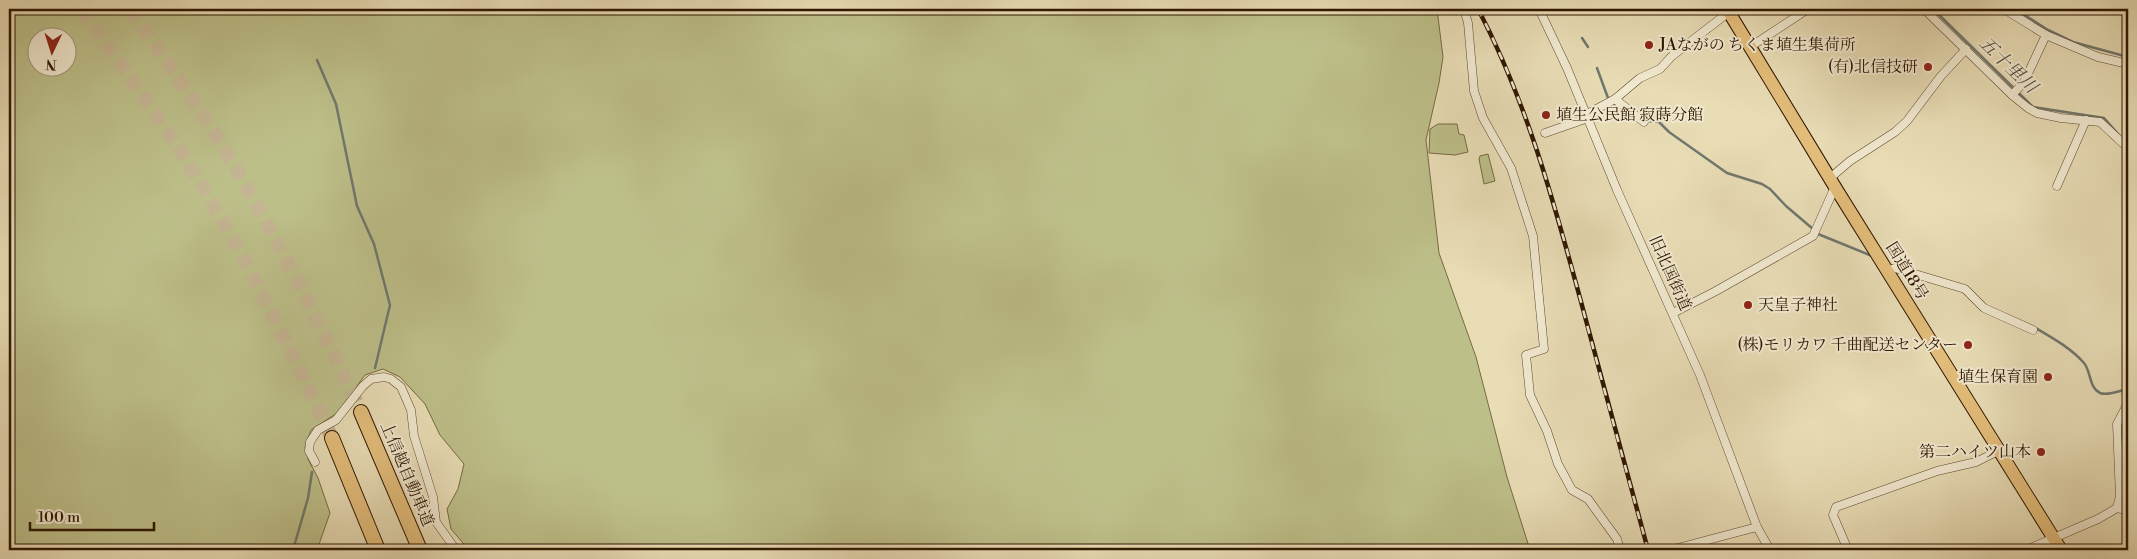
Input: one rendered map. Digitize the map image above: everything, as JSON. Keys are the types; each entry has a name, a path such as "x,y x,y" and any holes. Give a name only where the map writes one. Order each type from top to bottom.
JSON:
{"highway":[{"name":"国道18号","path":"1728,10 1832,182 2061,550"},
{"name":"上信越自動車道","path":"361,412 420,550"},
{"path":"332,438 378,550"}],"street":[{"path":"1464,9 1468,23 1474,91 1483,118 1511,168 1534,241 1544,349 1526,355 1530,395 1548,431 1558,464 1572,490 1588,499 1616,539 1620,550"},
{"name":"旧北国街道","path":"1539,9 1587,116 1617,190 1673,313 1723,434 1757,526 1770,550"},
{"path":"1750,47 1808,9"},
{"path":"1924,9 2037,113 2100,122 2128,148"},
{"path":"2004,9 2046,35 2098,57 2128,64"},
{"path":"1545,133 1587,116 1615,99 1640,78 1660,69 1672,56 1728,10"},
{"path":"2015,92 2024,82 2046,35"},
{"path":"1673,313 1716,291 1812,236 1818,228 1832,182 1850,161 1895,132 1907,121 1941,76 1966,49"},
{"path":"1615,99 1644,122"},
{"path":"2057,186 2086,120"},
{"path":"1888,271 1895,268 1965,289 1984,308 2033,330"},
{"path":"315,462 309,452 310,442 318,430 336,420 363,386 371,379 384,377 391,379 401,388 412,410 414,436 433,496 436,522 456,550"},
{"path":"2117,508 2120,496 2117,424 2128,403"},
{"path":"1848,550 1833,516 1836,507 1937,471 1976,462 1998,450"},
{"path":"2026,550 2117,508 2128,511"},
{"path":"1670,550 1700,546 1757,526"}],"green space":[{"path":"9,9 1437,9 1443,57 1426,140 1439,253 1476,357 1507,477 1530,550 469,550 451,529 447,509 458,489 464,464 440,435 425,404 400,377 383,369 365,375 337,413 311,430 305,447 330,513 317,550 9,550"},
{"path":"1438,124 1457,124 1459,134 1464,135 1468,152 1455,155 1429,153 1430,129"},
{"path":"1488,154 1495,181 1484,184 1479,159 1480,156"}],"waterway":[{"name":"五十里川","path":"1933,9 2033,107 2104,118 2120,136"},
{"path":"2015,9 2048,30 2073,42 2128,57"},
{"path":"1582,38 1588,47"},
{"path":"317,60 336,104 357,206 374,244 390,305 375,368"},
{"path":"1597,68 1608,98"},
{"path":"1615,104 1624,111"},
{"path":"1648,121 1659,122 1669,132 1727,173 1762,184 1770,189 1786,206 1813,229"},
{"path":"1818,234 1872,256"},
{"path":"2034,327 2073,352 2084,363 2096,391 2110,394 2127,389"},
{"path":"293,550 308,498 312,472"}],"tunnel":[{"path":"81,9 163,125 209,198 265,299 332,438"},
{"path":"129,9 189,94 242,179 295,278 361,412"}],"railway":[{"path":"1478,9 1495,43 1524,114 1549,187 1648,550"}],"place":[{"name":"JAながの ちくま埴生集荷所","path":"1649,45"},
{"name":"(有)北信技研","path":"1928,67"},
{"name":"埴生公民館 寂蒔分館","path":"1546,115"},
{"name":"天皇子神社","path":"1748,305"},
{"name":"(株)モリカワ 千曲配送センター","path":"1968,345"},
{"name":"埴生保育園","path":"2048,377"},
{"name":"第二ハイツ山本","path":"2041,452"}]}
